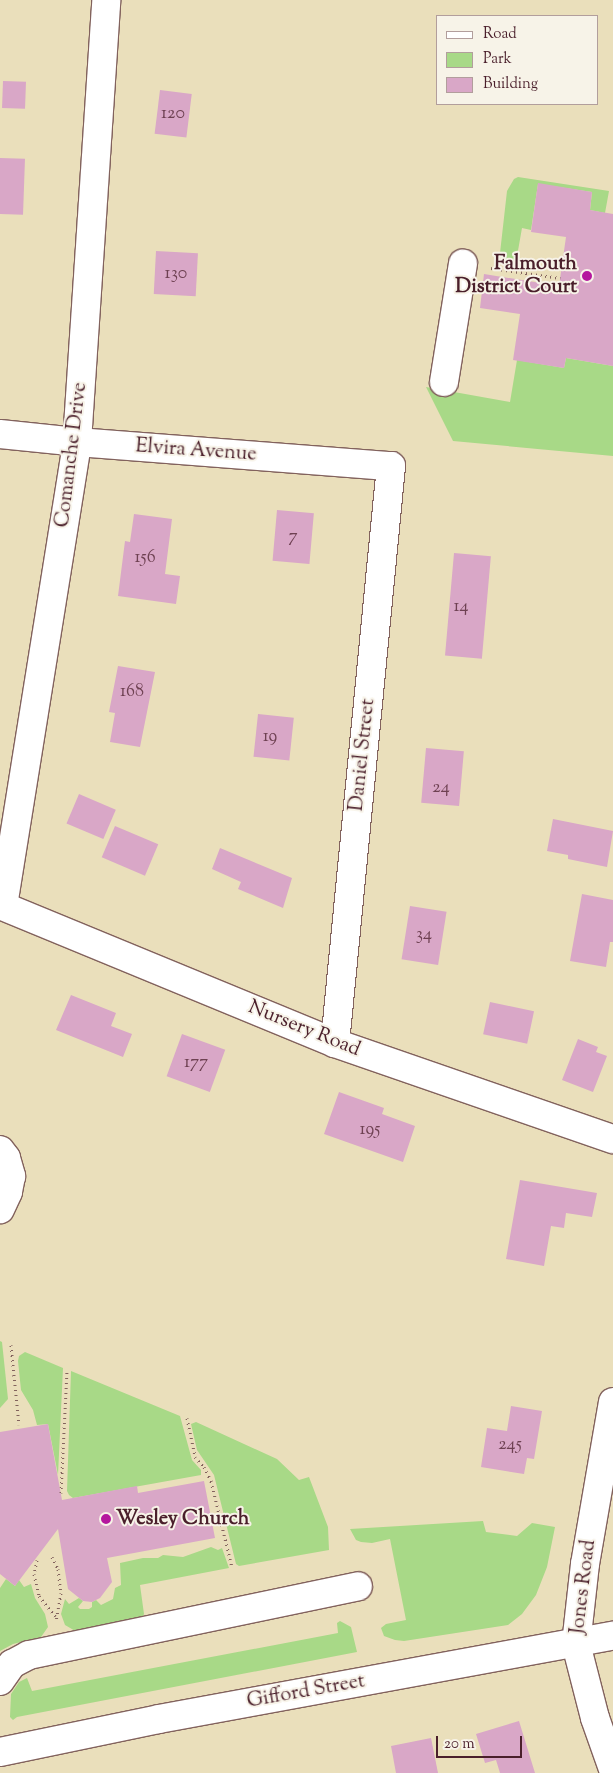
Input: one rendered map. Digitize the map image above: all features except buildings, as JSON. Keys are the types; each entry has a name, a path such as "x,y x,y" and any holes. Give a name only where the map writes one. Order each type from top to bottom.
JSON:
{"street":[{"name":"Comanche Drive","path":"2,905 77,442 106,0"},
{"path":"444,382 463,264"},
{"name":"Elvira Avenue","path":"0,434 77,442 391,466"},
{"name":"Daniel Street","path":"336,1043 391,466"},
{"name":"Nursery Road","path":"2,905 336,1043 613,1139"},
{"path":"0,1150 6,1158 11,1176 8,1192 0,1209"},
{"name":"Jones Road","path":"613,1402 585,1564 576,1644 595,1718 613,1769"},
{"path":"0,1681 12,1664 29,1654 358,1586"},
{"name":"Gifford Street","path":"0,1749 613,1636"}],"path":[{"path":"463,264 560,278"},
{"path":"11,1345 19,1425"},
{"path":"61,1493 67,1371"},
{"path":"188,1418 195,1457 204,1466 211,1481 232,1567"},
{"path":"52,1557 58,1569 61,1592 55,1617 61,1648"},
{"path":"37,1560 34,1574 39,1596 55,1617"}],"green space":[{"path":"518,177 609,191 605,213 590,210 592,192 538,184 531,230 522,228 516,262 506,261 500,253 507,191 514,179"},
{"path":"566,358 613,366 613,456 453,441 426,387 510,402 517,360 564,368"},
{"path":"0,1341 2,1342 8,1399 0,1408"},
{"path":"25,1352 63,1368 58,1475 48,1424 37,1425 33,1410 21,1390 18,1361 19,1356"},
{"path":"71,1371 180,1416 192,1460 201,1470 201,1475 73,1498 69,1495 67,1491"},
{"path":"196,1422 277,1459 299,1480 309,1477 328,1527 329,1550 239,1566 236,1564 214,1475 197,1450 191,1424"},
{"path":"483,1521 486,1532 517,1536 532,1523 555,1527 547,1567 536,1595 522,1614 508,1625 404,1641 384,1636 381,1628 386,1624 406,1620 390,1539 372,1543 361,1542 356,1540 350,1529"},
{"path":"211,1547 218,1550 222,1548 229,1568 140,1585 144,1614 142,1618 77,1632 65,1625 61,1614 65,1599 69,1604 79,1598 83,1601 78,1607 80,1609 89,1609 92,1607 92,1602 96,1600 101,1605 113,1599 115,1588 121,1585 120,1563 143,1558 158,1558 163,1555 183,1557"},
{"path":"6,1579 15,1586 19,1580 24,1587 31,1584 35,1598 45,1614 48,1627 41,1637 13,1644 0,1651 0,1588"},
{"path":"340,1621 351,1627 357,1652 17,1717 13,1720 10,1717 11,1694 19,1682 27,1678 32,1691 338,1633 337,1623"}],"place":[{"name":"Falmouth District Court","path":"587,276"},
{"name":"Wesley Church","path":"106,1519"}]}
